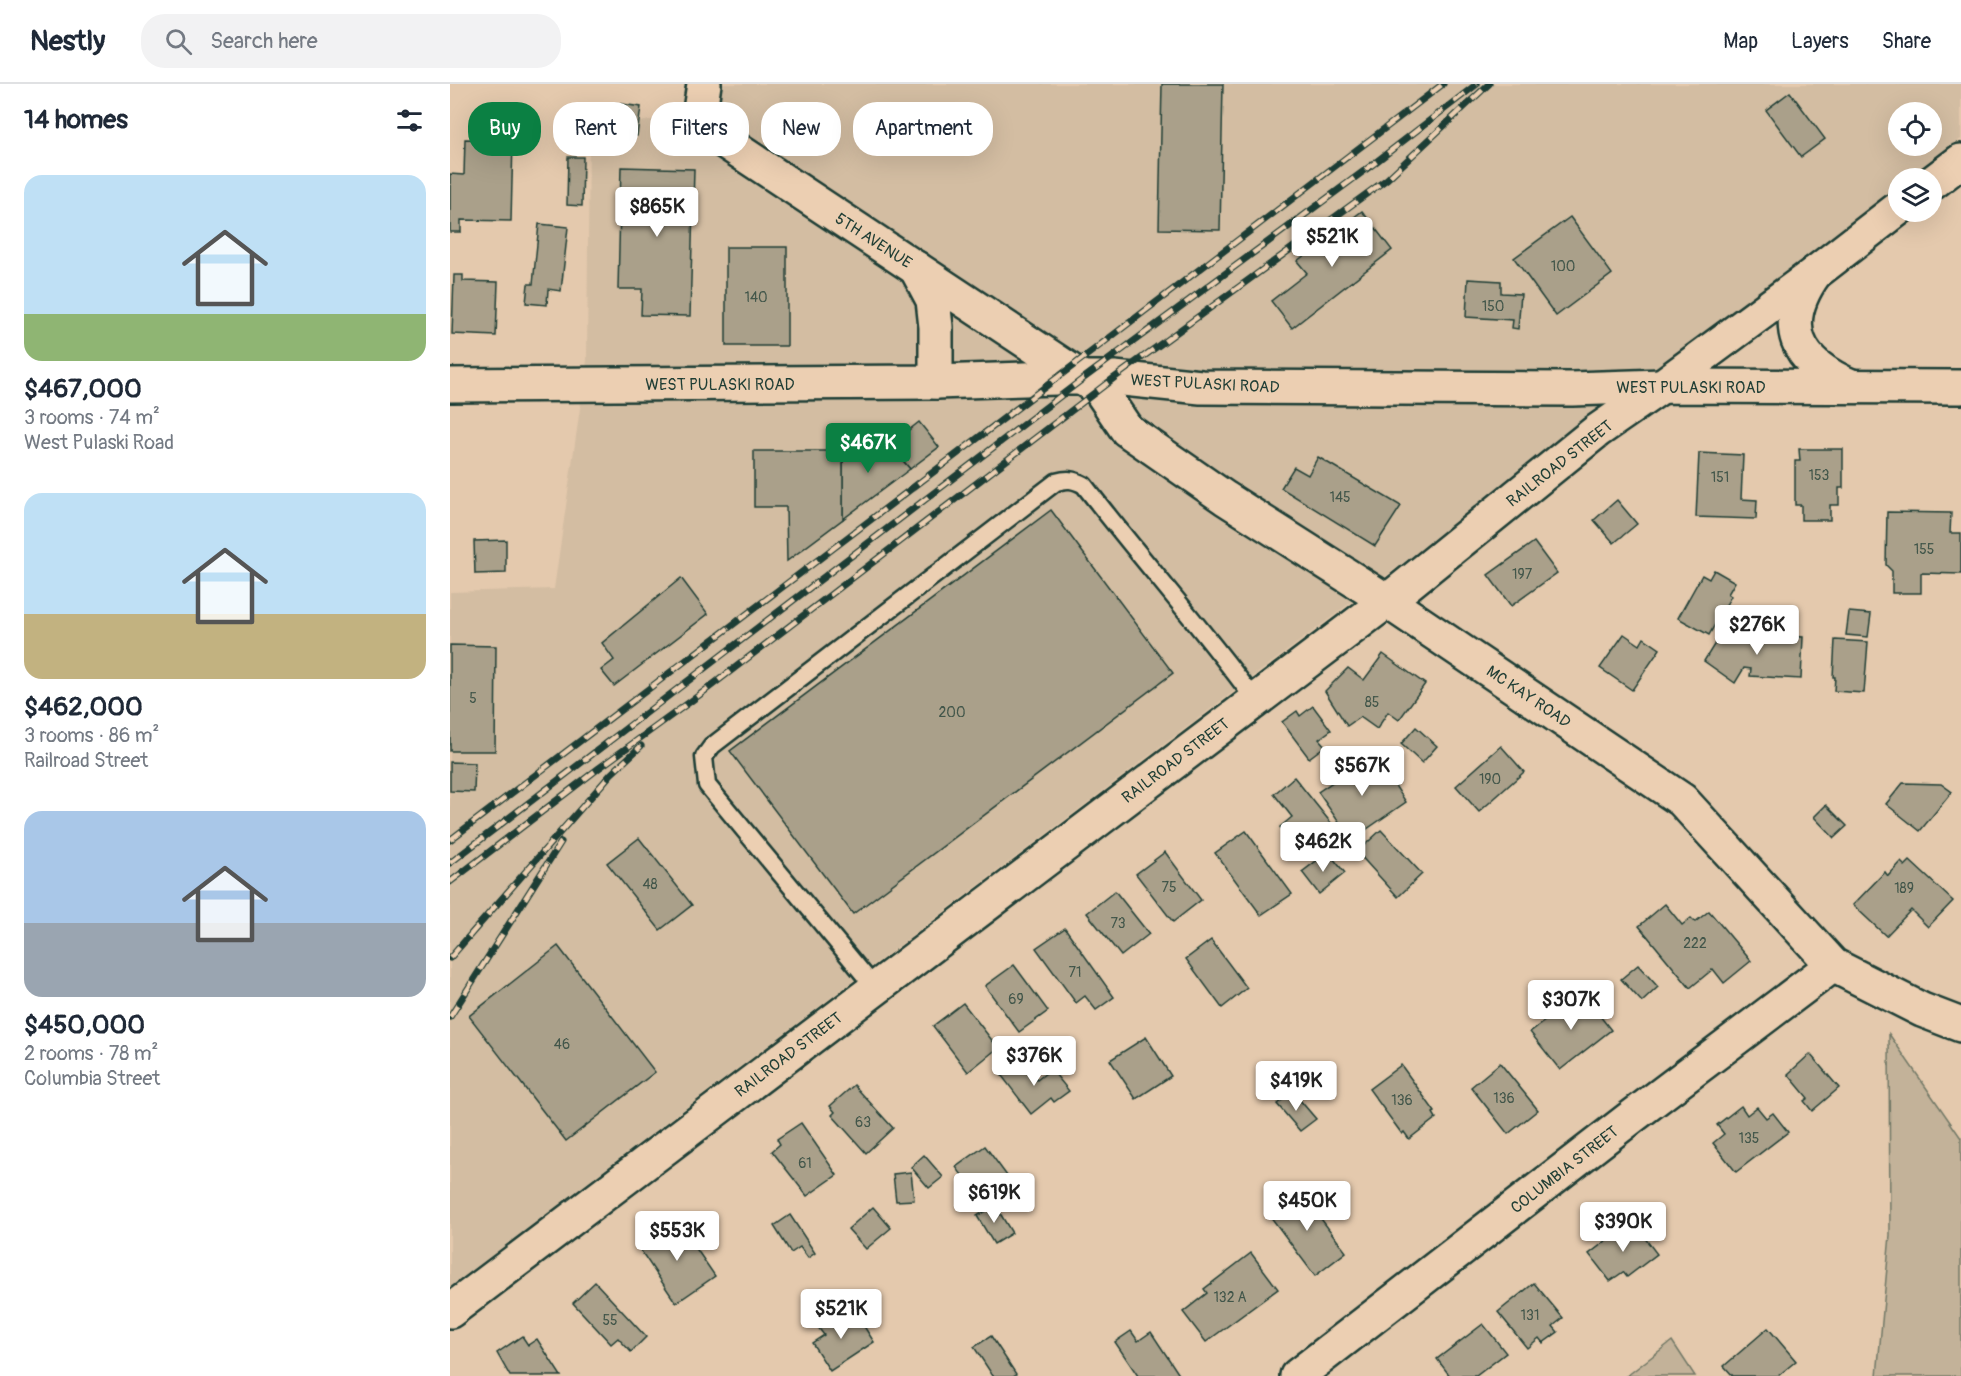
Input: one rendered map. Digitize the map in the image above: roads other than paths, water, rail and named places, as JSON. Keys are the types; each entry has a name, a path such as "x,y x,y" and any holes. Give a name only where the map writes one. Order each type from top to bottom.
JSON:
{"street":[{"name":"5TH AVENUE","path":"704,84 698,124 1084,378"},
{"path":"1942,175 1961,161"},
{"name":"RAILROAD STREET","path":"450,1311 1387,601 1597,432 1815,273 1888,217"},
{"path":"916,268 933,300 936,327 936,382"},
{"path":"1815,273 1803,290 1797,306 1796,338 1805,355 1821,371 1853,387"},
{"name":"MC KAY ROAD","path":"1084,378 1100,390 1128,430 1226,498 1387,601 1682,800 1833,964 1923,1010 1961,1024"},
{"name":"WEST PULASKI ROAD","path":"450,385 936,382 1114,378 1201,387 1572,389 1662,386 1961,387"},
{"name":"COLUMBIA STREET","path":"1297,1376 1833,964"}],"lane":[{"path":"875,988 707,785 704,757 712,746 1056,482 1068,479 1084,485 1255,700"}],"railway":[{"path":"450,840 1443,84"},
{"path":"450,863 1084,378 1372,165 1477,84"},
{"path":"450,882 1114,378 1387,179 1489,84"},
{"path":"450,958 611,774 641,746"},
{"path":"450,1017 561,842"}]}
